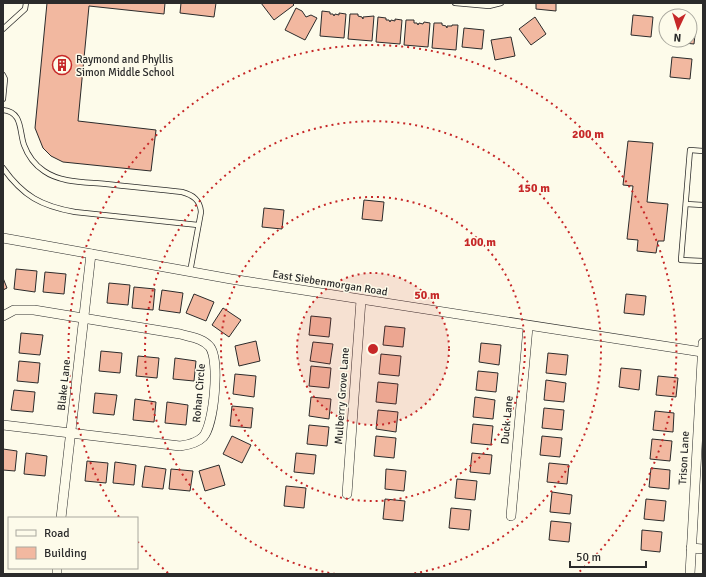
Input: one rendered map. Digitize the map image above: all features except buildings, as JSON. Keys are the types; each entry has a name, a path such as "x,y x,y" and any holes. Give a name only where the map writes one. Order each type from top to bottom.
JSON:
{"street":[{"name":"East Siebenmorgan Road","path":"3,238 190,272 528,327 703,348"},
{"name":"Blake Lane","path":"61,517 91,254"},
{"name":"Mulberry Grove Lane","path":"347,494 361,300"},
{"name":"Rohan Circle","path":"3,316 14,310 34,310 202,340 211,348 214,358 211,417 208,429 202,438 185,445 70,434 3,425"},
{"name":"Duck Lane","path":"511,516 528,327"},
{"name":"Trison Lane","path":"690,574 703,348"},
{"path":"691,548 703,549"}],"lane":[{"path":"3,29 25,8 26,3"},
{"path":"455,3 489,6 501,3"},
{"path":"3,75 5,79 3,99"},
{"path":"3,110 10,111 18,119 23,143 29,155 37,166 48,174 68,180 187,194 196,198 200,207 190,272"},
{"path":"703,151 690,150 681,260 703,261"},
{"path":"3,168 13,182 24,192 35,200 56,208 75,212 198,225"},
{"path":"686,204 703,205"}],"place":[{"name":"Raymond and Phyllis Simon Middle School","path":"62,65"}]}
